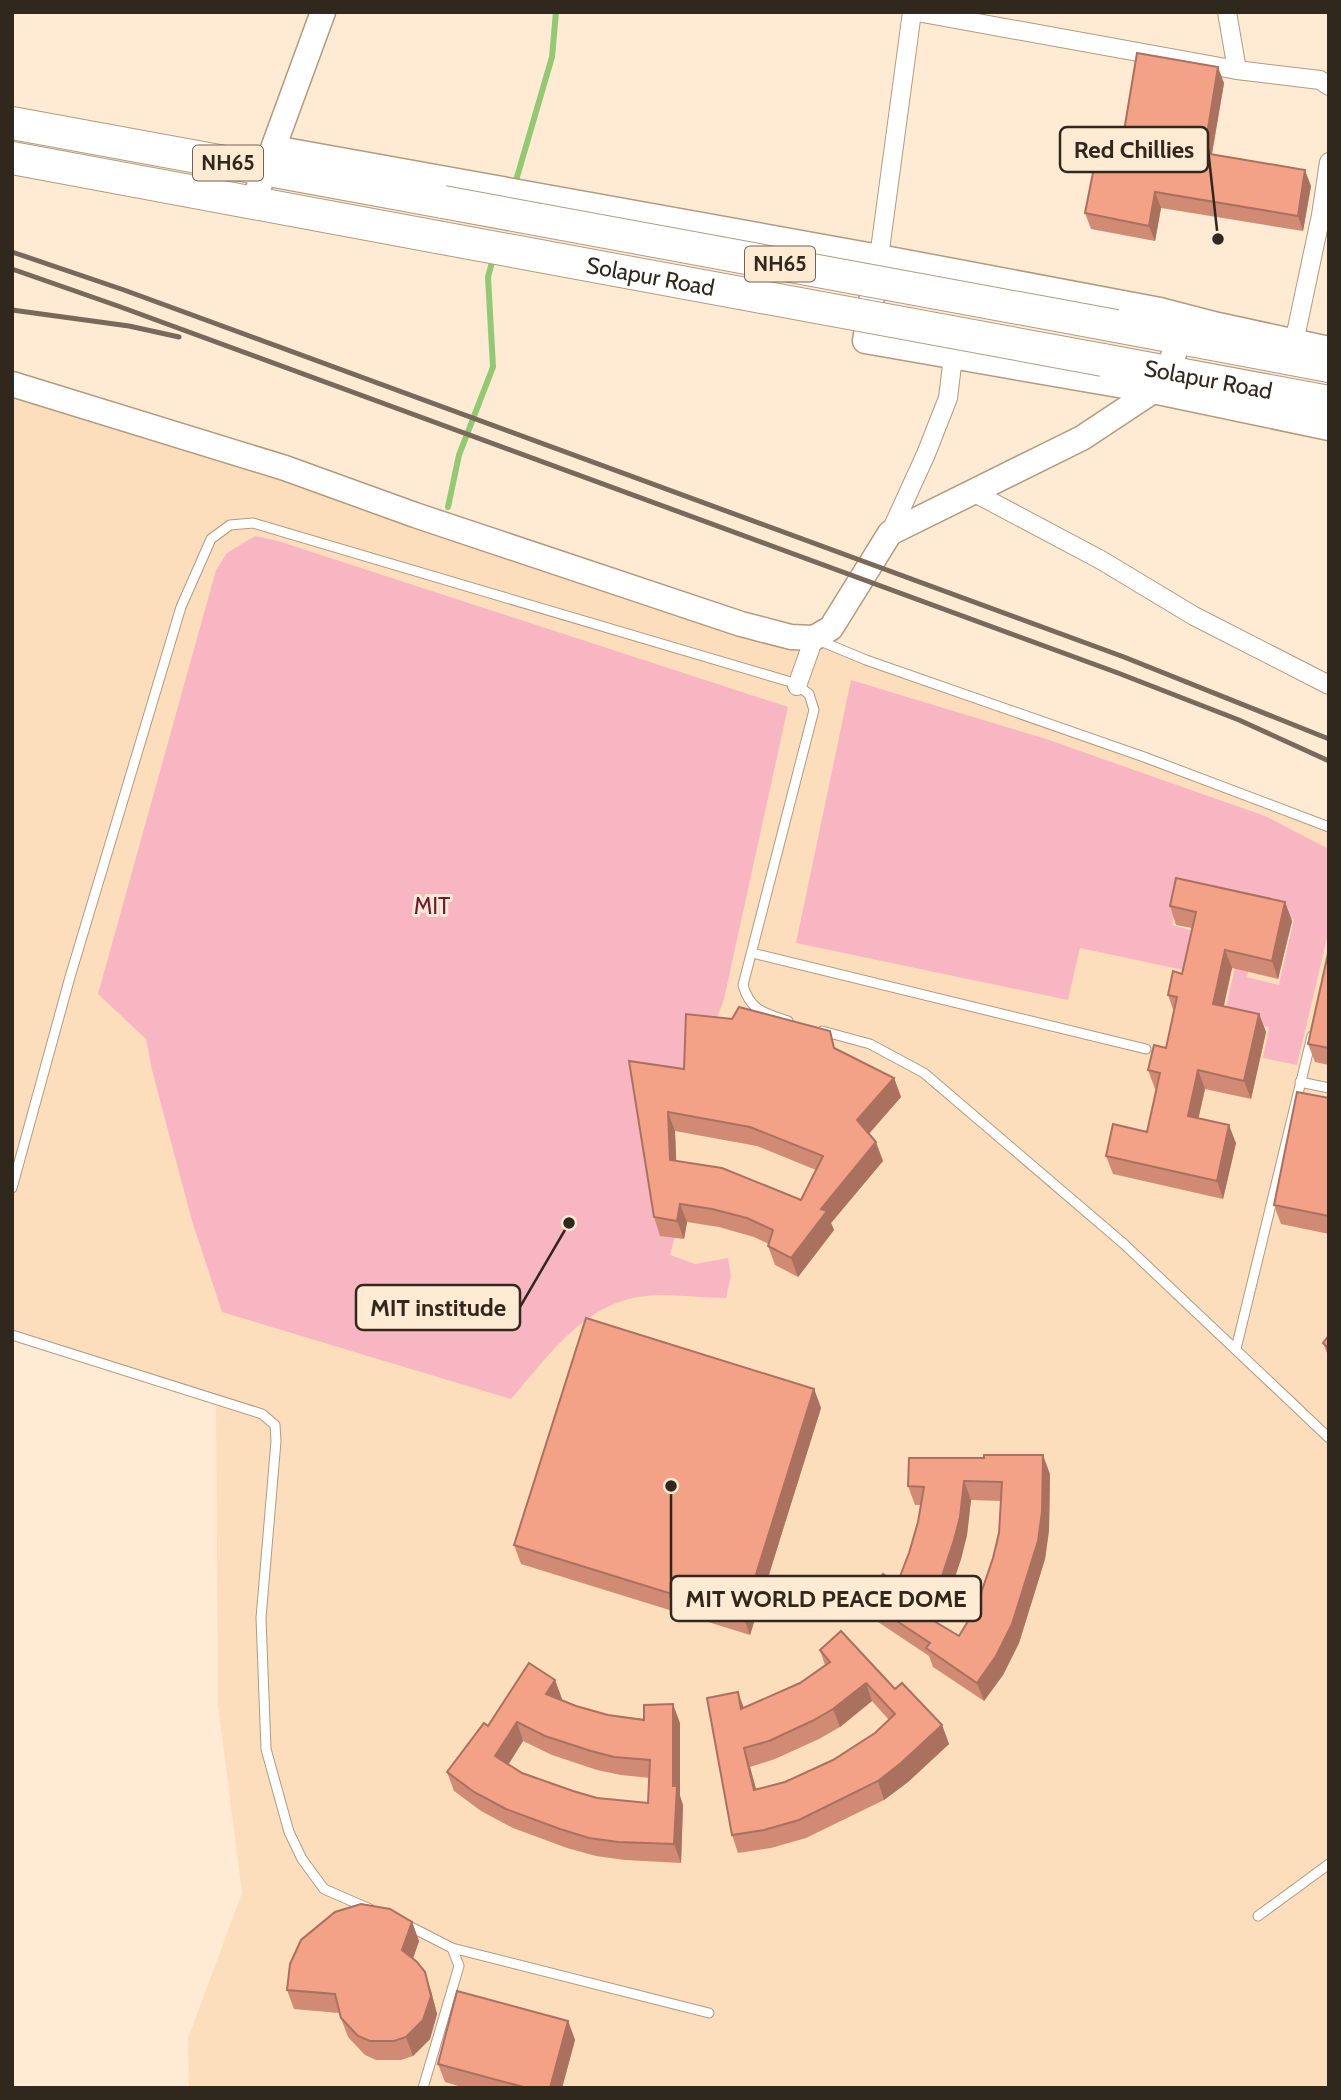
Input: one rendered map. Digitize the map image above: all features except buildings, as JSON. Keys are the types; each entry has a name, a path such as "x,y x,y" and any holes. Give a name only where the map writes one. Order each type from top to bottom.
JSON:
{"highway":[{"name":"Solapur Road","path":"12,123 270,159 443,202 1116,326 1187,329 1292,350 1329,366"},
{"name":"Solapur Road","path":"12,158 1103,360 1160,382 1329,402"}],"street":[{"path":"254,203 323,12"},
{"path":"1326,78 1237,70 915,12 865,341 953,357 1160,382 1329,428"},
{"path":"1227,12 1237,70"},
{"path":"270,159 472,184 879,257 1160,310 1187,329 1160,382 1082,438 890,533"},
{"path":"1329,162 1321,215 1292,350 1329,349"},
{"path":"12,384 285,468 415,515 741,624 791,636 814,638 831,628 890,533 948,398 953,357"},
{"path":"971,491 1101,560 1194,616 1329,685"},
{"path":"797,686 814,638"}],"lane":[{"path":"12,1188 70,977 181,607 211,539 230,525 253,523 797,686 809,694 814,710 743,985 747,998 760,1011 801,1025"},
{"path":"814,638 866,660 1144,757 1329,827"},
{"path":"752,953 1146,1049"},
{"path":"813,1028 870,1044 924,1073 1124,1244 1329,1438"},
{"path":"1236,1349 1313,1030"},
{"path":"1300,1082 1329,1088"},
{"path":"12,1335 261,1414 275,1425 276,1441 261,1618 266,1749 289,1832 302,1859 324,1889 385,1915"},
{"path":"1258,1916 1329,1864"},
{"path":"397,1921 452,1948 709,2013"},
{"path":"423,2088 459,1966 452,1948"}],"shaded area":[{"path":"12,384 814,638 1329,828 1329,2088 189,2088 188,2038 242,1893 218,1705 216,1400 12,1336"}],"green space":[{"name":"MIT","path":"255,536 278,541 788,707 724,999 698,1072 657,1102 676,1232 670,1255 695,1264 728,1258 731,1276 726,1298 661,1295 636,1297 613,1304 575,1329 511,1399 222,1312 192,1221 146,1039 98,994 216,570 227,553"},
{"path":"851,680 1046,739 1265,816 1329,849 1329,929 1297,1065 1263,1058 1269,1027 1233,1020 1217,1047 1239,950 1252,953 1247,977 1279,985 1294,919 1180,892 1172,925 1197,932 1188,971 1080,948 1068,1000 796,943"}],"waterway":[{"path":"515,184 552,57 556,12"},
{"path":"448,507 459,455 493,367 488,277 494,255"}],"railway":[{"path":"12,252 124,290 1124,657 1329,739"},
{"path":"12,269 1118,673 1239,720 1329,761"},
{"path":"12,310 129,326 179,337"}],"place":[{"name":"Red Chillies","path":"1218,239"},
{"name":"MIT institude","path":"569,1223"},
{"name":"MIT WORLD PEACE DOME","path":"671,1486"}]}
